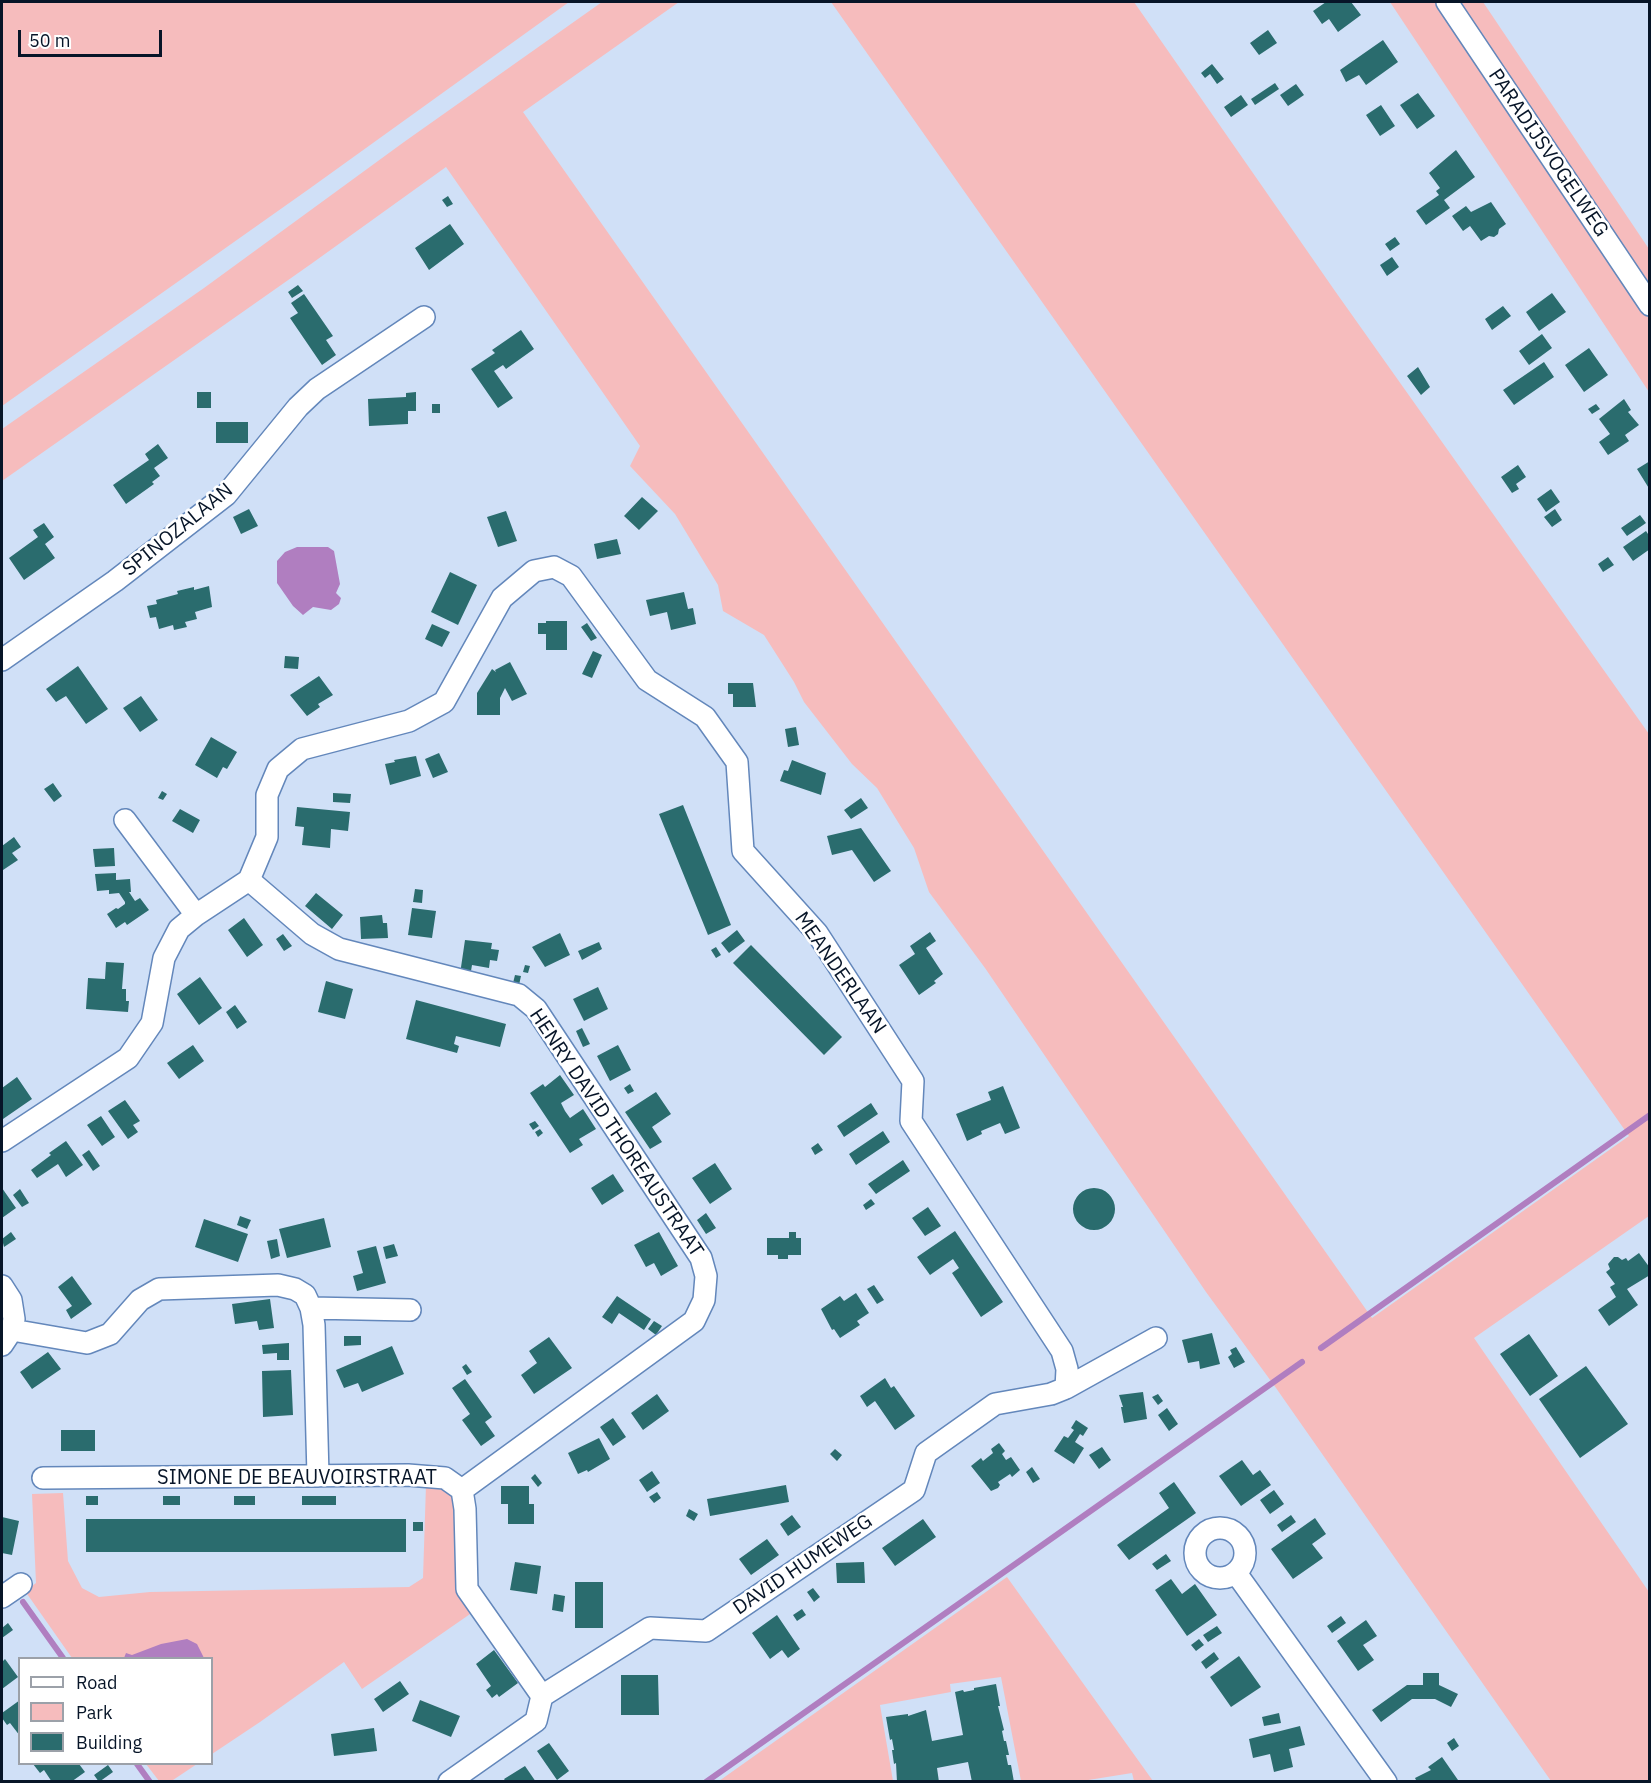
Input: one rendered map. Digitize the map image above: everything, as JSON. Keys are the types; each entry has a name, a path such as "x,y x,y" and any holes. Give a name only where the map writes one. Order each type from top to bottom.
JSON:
{"street":[{"name":"PARADIJSVOGELWEG","path":"1447,2 1650,305"},
{"name":"SPINOZALAAN","path":"2,660 115,581 226,495 298,407 317,389 424,317"},
{"name":"MEANDERLAAN","path":"249,880 267,837 267,795 278,769 302,749 409,721 444,702 502,598 534,571 554,567 571,576 647,680 705,717 737,762 743,851 817,933 913,1081 911,1122 1062,1351 1067,1369 1066,1388"},
{"path":"125,820 196,915"},
{"path":"2,1141 128,1058 152,1023 164,958 179,929 249,880"},
{"name":"HENRY DAVID THOREAUSTRAAT","path":"249,880 312,934 339,949 519,995 536,1009 701,1258 706,1276 704,1300 694,1321 462,1490"},
{"path":"2,1287 11,1300 14,1318 7,1337 87,1343 110,1334 140,1300 159,1289 278,1285 295,1289 305,1295 311,1308 314,1325 318,1476"},
{"path":"311,1308 410,1310"},
{"name":"DAVID HUMEWEG","path":"542,1696 650,1628 706,1631 914,1490 926,1453 995,1404 1051,1394 1066,1388 1156,1338"},
{"name":"SIMONE DE BEAUVOIRSTRAAT","path":"43,1478 408,1475 445,1478 462,1490 465,1509 467,1589 542,1696"},
{"path":"1236,1573 1386,1782"},
{"path":"2,1597 21,1584"},
{"path":"449,1782 536,1721 542,1696"}],"green space":[{"path":"2,2 569,2 2,406"},
{"path":"602,2 679,2 523,112 1372,1318 1629,1136 831,2 1134,2 1335,291 1649,734 1649,1216 1474,1338 1649,1592 1649,1781 1551,1781 1276,1388 1206,1292 985,968 929,892 914,848 877,788 852,764 804,702 764,635 723,611 718,585 675,514 630,466 640,446 446,167 2,481 2,429 204,288 404,142"},
{"path":"1390,2 1438,2 1649,319 1649,392"},
{"path":"1454,2 1483,2 1649,249 1649,296"},
{"path":"426,1485 441,1487 455,1497 458,1506 456,1580 473,1612 362,1689 344,1662 213,1753 213,1657 71,1657 25,1591 36,1583 32,1494 63,1493 68,1561 82,1588 99,1597 150,1592 409,1587 423,1578"},
{"path":"1007,1577 1153,1781 1134,1781 1132,1773 1082,1781 1021,1781 1001,1677 950,1684 951,1692 880,1705 893,1781 719,1781"},
{"path":"147,1765 196,1765 170,1782 159,1781"}],"shaded area":[{"path":"297,547 328,547 334,551 340,584 336,593 341,598 339,604 331,610 313,607 303,615 293,606 277,583 277,561 285,552"},
{"path":"187,1639 197,1644 204,1657 124,1657 126,1653 132,1655 161,1644"}],"building":[{"path":"1326,2 1351,2 1361,15 1338,32 1329,19 1322,24 1313,11"},
{"path":"1268,30 1277,43 1259,55 1250,43"},
{"path":"1383,40 1398,62 1366,85 1359,75 1346,82 1340,70"},
{"path":"1212,64 1224,79 1217,84 1210,74 1205,78 1201,73"},
{"path":"1275,83 1279,89 1255,105 1251,99"},
{"path":"1296,84 1304,95 1288,106 1280,95"},
{"path":"1418,93 1435,116 1417,129 1400,105"},
{"path":"1241,95 1248,105 1231,117 1224,107"},
{"path":"1381,105 1395,126 1380,136 1366,115"},
{"path":"1456,150 1475,177 1444,200 1450,208 1426,225 1416,211 1439,195 1436,191 1440,188 1429,173"},
{"path":"448,196 453,204 447,207 442,200"},
{"path":"1491,202 1506,224 1494,237 1489,236 1481,241 1470,226 1463,231 1452,216 1466,206 1471,212"},
{"path":"450,224 464,244 429,270 415,248"},
{"path":"1395,237 1400,244 1390,251 1385,244"},
{"path":"1392,257 1399,267 1387,276 1380,265"},
{"path":"298,285 303,291 292,298 288,292"},
{"path":"1552,293 1566,312 1539,331 1526,312"},
{"path":"304,294 333,336 326,340 336,355 322,365 290,318 298,313 291,303"},
{"path":"1503,306 1511,316 1492,330 1485,319"},
{"path":"521,330 534,349 506,369 503,365 494,371 513,398 498,408 471,369 495,353 492,350"},
{"path":"1542,334 1552,348 1529,365 1519,351"},
{"path":"1589,348 1608,375 1584,392 1565,365"},
{"path":"1544,362 1554,377 1514,405 1503,390"},
{"path":"1418,367 1430,387 1421,395 1407,376"},
{"path":"197,392 211,392 211,408 197,408"},
{"path":"416,392 416,411 408,411 408,424 369,426 368,399 406,397 406,393"},
{"path":"1624,399 1631,410 1628,412 1639,425 1625,435 1629,441 1608,455 1599,442 1610,434 1599,419"},
{"path":"432,404 440,404 440,413 432,413"},
{"path":"1596,404 1600,409 1592,414 1588,409"},
{"path":"216,422 248,422 248,443 216,443"},
{"path":"158,444 168,458 154,468 160,476 152,482 154,484 126,504 113,485 149,460 145,454"},
{"path":"1650,461 1650,490 1637,469"},
{"path":"1518,465 1526,477 1516,484 1519,489 1512,493 1501,477"},
{"path":"1551,489 1560,502 1546,512 1537,499"},
{"path":"642,497 658,511 639,530 624,516"},
{"path":"249,509 258,526 241,534 233,517"},
{"path":"1555,509 1562,520 1552,527 1544,517"},
{"path":"506,511 517,541 498,547 487,517"},
{"path":"1640,515 1646,523 1627,536 1621,528"},
{"path":"44,523 54,537 45,544 55,558 24,580 9,558 38,537 33,530"},
{"path":"1646,531 1650,537 1650,549 1633,561 1623,547"},
{"path":"617,539 621,554 597,559 594,544"},
{"path":"1608,557 1614,565 1603,572 1598,564"},
{"path":"450,572 477,585 458,625 431,612"},
{"path":"209,586 212,607 195,612 197,619 185,622 187,627 174,630 173,625 159,629 156,617 150,618 147,606 157,604 156,600 178,594 177,591"},
{"path":"684,592 688,609 693,608 696,624 671,630 667,612 650,616 646,600"},
{"path":"546,621 567,621 567,650 546,650 546,634 538,634 538,623 546,623"},
{"path":"587,623 597,638 591,641 581,627"},
{"path":"432,624 450,632 442,647 425,639"},
{"path":"593,651 602,655 592,678 582,674"},
{"path":"285,656 299,657 298,669 284,668"},
{"path":"510,662 527,694 512,701 505,688 500,698 500,715 477,715 477,693 492,669 496,672 495,670"},
{"path":"78,666 108,709 86,724 66,696 56,702 46,689"},
{"path":"319,676 333,695 318,704 320,707 307,716 290,695"},
{"path":"728,683 753,683 756,707 733,707 733,694 728,694"},
{"path":"141,696 158,720 140,732 123,708"},
{"path":"796,727 799,745 788,747 785,729"},
{"path":"211,737 237,752 227,769 223,767 217,778 195,765"},
{"path":"439,753 448,772 433,778 425,759"},
{"path":"416,756 421,776 390,785 385,764"},
{"path":"792,760 826,773 821,795 780,781 784,770 788,771"},
{"path":"53,783 62,796 54,802 44,789"},
{"path":"162,791 167,794 163,800 158,798"},
{"path":"333,793 351,794 350,803 333,802"},
{"path":"861,798 868,808 851,819 844,810"},
{"path":"683,805 731,925 708,935 659,814"},
{"path":"297,807 350,812 348,831 331,829 330,848 302,845 304,827 295,826"},
{"path":"180,809 200,820 193,833 172,821"},
{"path":"861,828 891,871 874,882 852,850 832,855 827,836"},
{"path":"14,837 21,847 12,853 18,860 3,870 2,846"},
{"path":"114,848 115,866 95,867 93,849"},
{"path":"116,873 116,880 130,879 131,892 129,892 135,901 140,898 149,910 127,925 125,922 116,928 107,914 118,909 125,902 119,893 109,894 109,890 97,891 95,874"},
{"path":"415,889 423,890 422,903 413,902"},
{"path":"316,893 343,915 332,929 305,906"},
{"path":"412,908 436,911 432,938 408,935"},
{"path":"382,915 383,923 387,923 388,938 361,939 360,917"},
{"path":"244,918 263,945 247,957 228,930"},
{"path":"737,930 745,941 729,953 721,943"},
{"path":"930,932 936,941 926,948 943,974 934,981 936,983 919,995 899,965 915,954 910,946"},
{"path":"560,933 570,955 545,967 532,947"},
{"path":"283,934 292,946 284,951 276,939"},
{"path":"465,940 492,943 491,949 499,950 497,961 490,960 489,968 472,965 470,977 460,974"},
{"path":"599,942 602,949 582,960 578,951"},
{"path":"751,945 842,1037 824,1055 733,963"},
{"path":"716,947 721,955 716,958 711,950"},
{"path":"106,962 124,963 122,989 126,989 126,1001 129,1001 128,1012 86,1009 88,978 105,979"},
{"path":"525,965 530,966 528,973 523,972"},
{"path":"515,975 521,976 519,985 513,983"},
{"path":"200,977 222,1008 199,1025 177,994"},
{"path":"326,981 353,989 345,1019 318,1012"},
{"path":"598,987 608,1009 584,1021 573,999"},
{"path":"416,1000 506,1024 500,1047 456,1036 454,1044 459,1046 457,1053 406,1039"},
{"path":"235,1005 247,1022 237,1029 226,1012"},
{"path":"582,1028 590,1044 583,1047 576,1031"},
{"path":"193,1045 204,1061 179,1079 167,1063"},
{"path":"618,1045 631,1070 610,1081 597,1056"},
{"path":"560,1075 574,1095 561,1103 565,1111 570,1118 583,1109 596,1129 579,1139 583,1145 570,1153 530,1093 543,1084 545,1087"},
{"path":"17,1077 32,1099 3,1119 2,1088"},
{"path":"630,1084 634,1091 628,1094 624,1088"},
{"path":"1003,1086 1020,1128 1005,1134 1000,1123 981,1131 982,1134 967,1141 956,1114 991,1100 988,1092"},
{"path":"656,1092 671,1114 652,1127 662,1142 650,1149 625,1112"},
{"path":"125,1100 140,1121 133,1125 138,1132 128,1139 108,1111"},
{"path":"871,1103 878,1114 844,1137 837,1126"},
{"path":"101,1116 115,1137 102,1146 87,1125"},
{"path":"535,1121 539,1126 533,1130 529,1124"},
{"path":"540,1129 543,1133 538,1137 535,1132"},
{"path":"883,1131 890,1142 856,1165 849,1154"},
{"path":"66,1141 83,1165 66,1177 58,1164 37,1178 31,1170"},
{"path":"818,1143 823,1150 815,1155 811,1148"},
{"path":"89,1150 100,1166 93,1171 82,1155"},
{"path":"903,1160 910,1171 876,1194 868,1184"},
{"path":"715,1163 732,1189 710,1204 692,1178"},
{"path":"613,1174 624,1191 602,1205 591,1188"},
{"path":"2,1188 16,1208 2,1218"},
{"path":"1094,1188 1109,1194 1115,1209 1109,1224 1094,1230 1079,1224 1073,1209 1079,1194"},
{"path":"20,1189 29,1203 22,1207 13,1195"},
{"path":"871,1199 875,1204 866,1210 863,1205"},
{"path":"928,1207 941,1226 925,1236 912,1218"},
{"path":"706,1213 716,1228 706,1234 697,1220"},
{"path":"240,1216 251,1220 247,1229 237,1225"},
{"path":"324,1218 331,1247 287,1258 279,1229"},
{"path":"204,1219 248,1234 238,1262 195,1247"},
{"path":"955,1231 1003,1302 981,1317 952,1273 959,1268 953,1259 930,1275 917,1257"},
{"path":"11,1232 16,1239 4,1247 2,1239"},
{"path":"659,1232 678,1266 661,1276 654,1263 646,1267 634,1245"},
{"path":"789,1232 796,1232 796,1238 801,1238 801,1255 788,1255 788,1259 778,1259 778,1255 767,1255 767,1238 789,1238"},
{"path":"277,1239 280,1256 271,1259 267,1241"},
{"path":"394,1244 398,1256 386,1259 383,1247"},
{"path":"376,1246 386,1283 357,1291 353,1276 363,1273 357,1251"},
{"path":"1639,1253 1650,1268 1650,1275 1627,1289 1638,1305 1609,1326 1598,1310 1616,1297 1610,1287 1615,1284 1606,1272 1610,1269 1608,1264 1614,1257 1622,1260 1626,1258 1628,1261"},
{"path":"72,1276 92,1304 71,1319 66,1310 72,1306 58,1287"},
{"path":"874,1285 884,1300 877,1304 867,1289"},
{"path":"856,1293 869,1313 857,1321 860,1325 840,1338 834,1329 832,1330 821,1309 840,1296 844,1301"},
{"path":"617,1296 651,1319 644,1330 619,1313 612,1324 602,1317"},
{"path":"270,1299 274,1328 259,1330 257,1321 235,1324 232,1304"},
{"path":"654,1321 662,1326 656,1335 648,1329"},
{"path":"1212,1333 1220,1364 1200,1369 1199,1361 1188,1363 1182,1340"},
{"path":"1529,1334 1558,1376 1530,1396 1500,1354"},
{"path":"344,1336 361,1336 361,1345 344,1346"},
{"path":"549,1337 572,1368 534,1394 521,1375 537,1363 529,1351"},
{"path":"289,1343 289,1360 277,1360 277,1353 263,1354 262,1345"},
{"path":"392,1346 404,1374 362,1392 358,1383 344,1388 336,1370"},
{"path":"1236,1347 1245,1362 1234,1368 1228,1357 1232,1354 1230,1350"},
{"path":"48,1352 61,1369 32,1389 20,1372"},
{"path":"466,1364 472,1372 467,1375 462,1367"},
{"path":"1586,1366 1628,1424 1580,1458 1539,1399"},
{"path":"291,1370 293,1415 263,1417 262,1371"},
{"path":"885,1378 891,1388 894,1386 915,1416 895,1430 875,1401 867,1407 860,1396"},
{"path":"465,1379 492,1417 485,1422 495,1436 481,1446 462,1420 470,1414 452,1388"},
{"path":"1143,1392 1147,1419 1124,1423 1121,1407 1123,1407 1119,1395"},
{"path":"657,1394 669,1411 643,1430 631,1413"},
{"path":"1158,1394 1163,1401 1158,1405 1152,1397"},
{"path":"1167,1408 1178,1424 1169,1431 1158,1415"},
{"path":"613,1418 626,1437 613,1446 600,1427"},
{"path":"1076,1420 1088,1428 1075,1442 1084,1448 1074,1464 1054,1451 1064,1436 1068,1438 1074,1430 1071,1428"},
{"path":"61,1430 95,1430 95,1451 61,1451"},
{"path":"599,1438 610,1459 588,1472 587,1470 578,1474 568,1453"},
{"path":"999,1443 1005,1451 1002,1454 1006,1460 1011,1457 1020,1470 1012,1477 1010,1474 998,1482 1000,1485 998,1488 991,1491 971,1466 981,1458 983,1461 993,1453 991,1449"},
{"path":"1102,1447 1111,1460 1099,1469 1089,1455"},
{"path":"835,1449 842,1455 837,1461 830,1454"},
{"path":"1242,1460 1253,1475 1260,1470 1271,1485 1241,1506 1219,1476"},
{"path":"1032,1467 1040,1479 1033,1483 1026,1472"},
{"path":"652,1471 660,1483 647,1492 639,1480"},
{"path":"535,1474 542,1483 538,1487 531,1478"},
{"path":"1174,1482 1196,1513 1129,1560 1117,1545 1169,1508 1159,1493"},
{"path":"786,1485 789,1502 710,1516 707,1499"},
{"path":"501,1486 529,1486 529,1504 534,1504 534,1524 508,1524 508,1504 501,1504"},
{"path":"1274,1490 1284,1504 1270,1514 1260,1500"},
{"path":"657,1492 661,1498 654,1503 649,1497"},
{"path":"86,1496 98,1496 98,1505 86,1505"},
{"path":"163,1496 180,1496 180,1505 163,1505"},
{"path":"234,1496 255,1496 255,1505 234,1505"},
{"path":"302,1496 336,1496 336,1505 302,1505"},
{"path":"689,1509 698,1514 694,1521 686,1516"},
{"path":"792,1515 801,1527 788,1536 780,1524"},
{"path":"1291,1515 1296,1522 1282,1532 1277,1525"},
{"path":"2,1517 19,1521 12,1555 2,1553"},
{"path":"1315,1518 1326,1534 1312,1544 1323,1558 1293,1579 1271,1549"},
{"path":"86,1519 406,1519 406,1552 86,1552"},
{"path":"923,1519 936,1537 895,1566 882,1548"},
{"path":"413,1522 423,1522 423,1531 413,1531"},
{"path":"767,1539 779,1555 751,1575 739,1559"},
{"path":"1166,1554 1171,1561 1157,1570 1152,1564"},
{"path":"515,1562 541,1566 537,1594 510,1590"},
{"path":"864,1562 865,1583 837,1583 836,1563"},
{"path":"1171,1579 1182,1594 1195,1584 1217,1615 1187,1636 1155,1590"},
{"path":"575,1582 603,1582 603,1628 575,1628"},
{"path":"813,1588 820,1597 814,1602 807,1592"},
{"path":"554,1594 565,1596 563,1612 552,1610"},
{"path":"802,1609 806,1615 797,1621 793,1615"},
{"path":"777,1615 800,1649 788,1658 782,1650 770,1659 752,1633"},
{"path":"1341,1616 1346,1623 1332,1633 1327,1626"},
{"path":"1366,1620 1377,1636 1363,1645 1374,1660 1358,1671 1337,1641"},
{"path":"8,1623 13,1630 2,1638 2,1628"},
{"path":"1217,1626 1222,1633 1208,1642 1203,1635"},
{"path":"1199,1639 1204,1645 1196,1651 1191,1645"},
{"path":"494,1650 518,1683 499,1697 497,1694 492,1698 486,1690 491,1686 476,1664"},
{"path":"1214,1652 1219,1659 1206,1669 1201,1662"},
{"path":"1239,1656 1261,1687 1231,1707 1210,1677"},
{"path":"5,1659 18,1677 2,1689 2,1662"},
{"path":"1423,1673 1439,1673 1439,1685 1458,1694 1451,1707 1435,1699 1412,1699 1381,1722 1372,1710 1407,1685 1423,1685"},
{"path":"621,1675 658,1675 659,1715 621,1715"},
{"path":"400,1681 409,1694 383,1712 374,1699"},
{"path":"996,1684 1004,1730 1002,1731 1009,1755 1006,1755 1008,1765 1011,1765 1014,1782 972,1782 968,1762 937,1768 939,1782 897,1782 896,1763 894,1764 892,1750 894,1750 886,1717 908,1714 908,1716 926,1710 932,1741 963,1735 955,1692"},
{"path":"420,1700 460,1716 451,1737 412,1721"},
{"path":"18,1701 18,1733 10,1723 7,1725 2,1718 2,1713"},
{"path":"1279,1713 1281,1723 1264,1726 1262,1717"},
{"path":"1300,1726 1305,1745 1289,1749 1293,1767 1274,1772 1270,1754 1253,1758 1249,1739"},
{"path":"374,1728 377,1751 334,1756 331,1734"},
{"path":"1454,1738 1459,1746 1452,1751 1447,1743"},
{"path":"549,1743 569,1771 557,1780 537,1751"},
{"path":"1442,1757 1458,1780 1455,1782 1417,1782 1415,1778 1431,1770 1428,1767"},
{"path":"34,1765 80,1765 85,1772 71,1782 52,1782 44,1770 40,1773"},
{"path":"108,1765 113,1772 99,1782 94,1775"},
{"path":"525,1766 536,1782 506,1782 504,1779"}],"waterway":[{"path":"1321,1348 1650,1115"},
{"path":"706,1782 1302,1362"},
{"path":"23,1602 62,1657"},
{"path":"138,1765 150,1782"}]}
